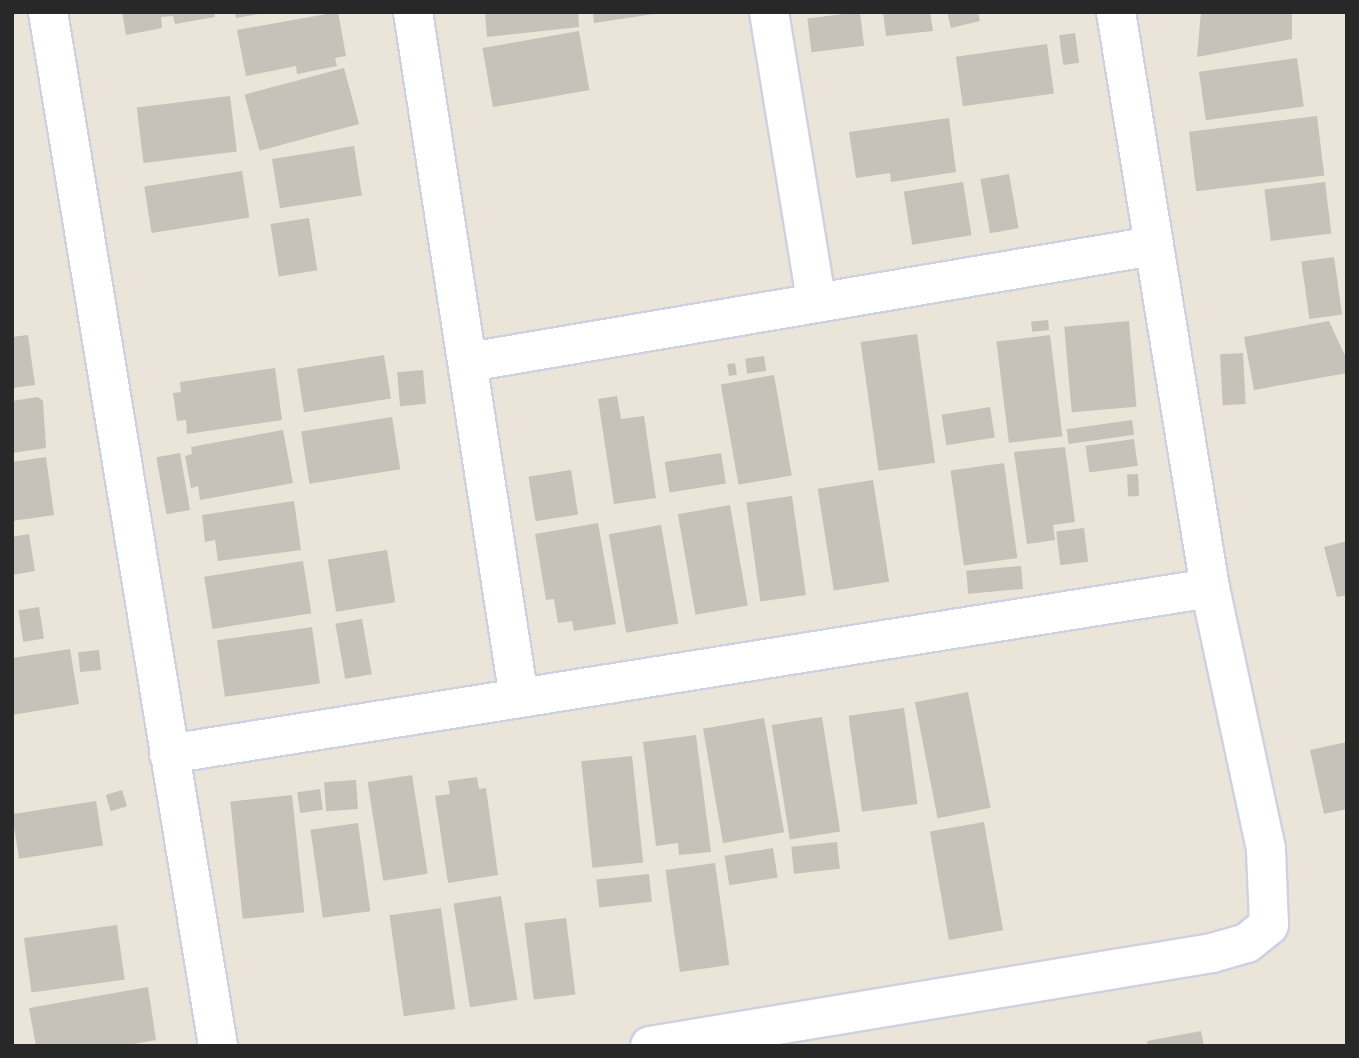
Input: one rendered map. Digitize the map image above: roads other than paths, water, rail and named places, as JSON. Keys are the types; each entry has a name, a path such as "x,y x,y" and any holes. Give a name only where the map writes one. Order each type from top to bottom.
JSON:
{"street":[{"path":"48,12 218,1046"},
{"path":"413,12 519,698"},
{"path":"769,12 816,300"},
{"path":"650,1046 1212,953 1261,936 1269,925 1266,849 1210,588 1116,12"},
{"path":"468,362 816,300 1153,246"},
{"path":"169,754 1210,588"}]}
